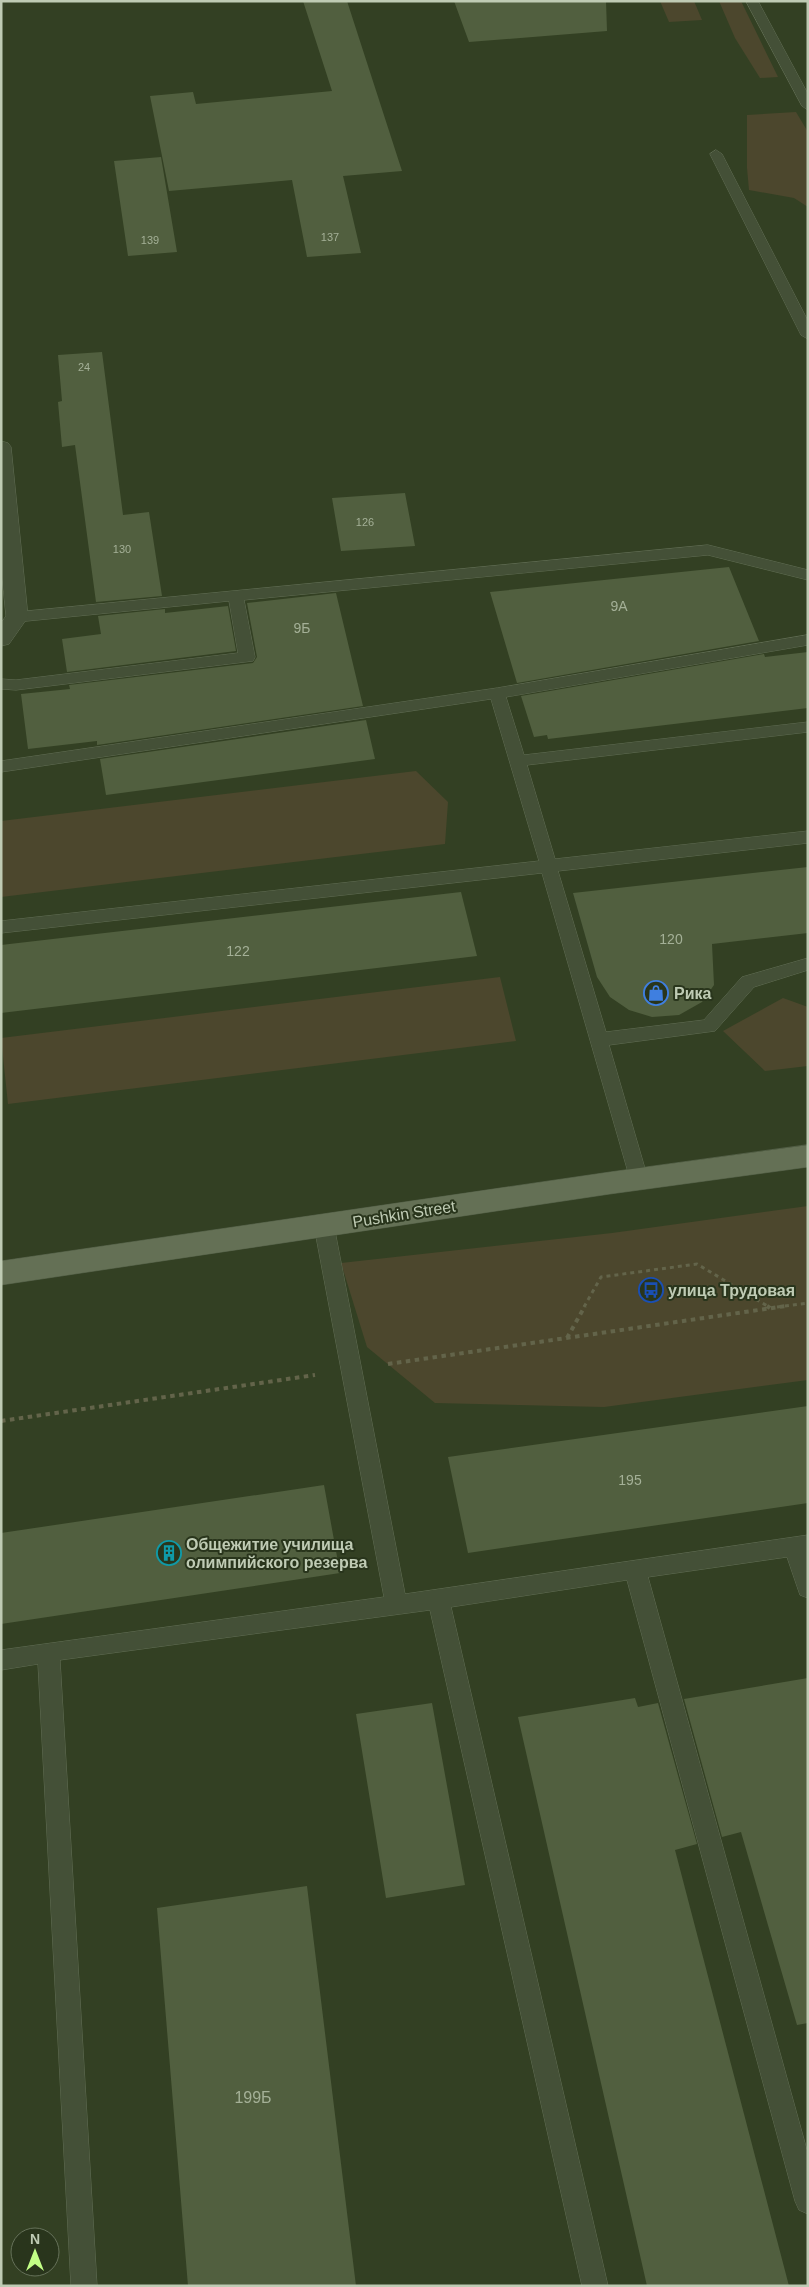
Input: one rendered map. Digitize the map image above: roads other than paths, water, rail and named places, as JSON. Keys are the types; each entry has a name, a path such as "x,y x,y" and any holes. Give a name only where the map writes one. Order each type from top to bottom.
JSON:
{"main road":[{"name":"Pushkin Street","path":"1,1273 808,1156"}],"street":[{"path":"1,446 6,530 17,617 1,639"}],"lane":[{"path":"752,1 808,107"},
{"path":"716,154 807,336"},
{"path":"17,617 708,550 808,575"},
{"path":"1,684 16,685 247,657 236,596"},
{"path":"1,767 497,693 808,640"},
{"path":"497,693 639,1179"},
{"path":"518,761 808,727"},
{"path":"1,927 808,837"},
{"path":"599,1040 709,1026 748,982 808,964"},
{"path":"324,1226 396,1605"},
{"path":"1,1660 396,1605 801,1545 808,1588"},
{"path":"635,1569 808,2201"},
{"path":"438,1598 594,2286"},
{"path":"48,1652 84,2286"}],"place":[{"name":"Рика","path":"656,993"},
{"name":"улица Трудовая","path":"651,1290"},
{"name":"Общежитие училища олимпийского резерва","path":"169,1553"}]}
